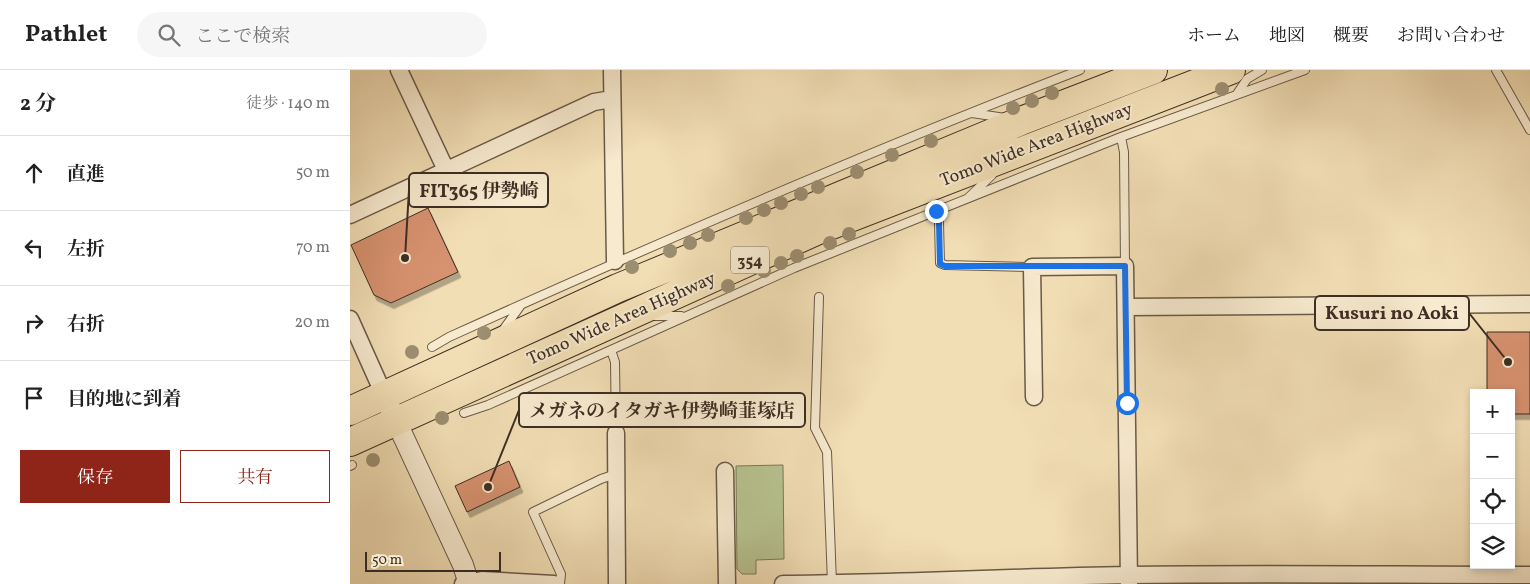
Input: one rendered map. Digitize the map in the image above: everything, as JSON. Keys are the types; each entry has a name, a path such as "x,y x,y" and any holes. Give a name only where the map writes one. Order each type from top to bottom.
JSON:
{"highway":[{"name":"Tomo Wide Area Highway","path":"350,410 618,288 1021,121 1150,71"},
{"name":"Tomo Wide Area Highway","path":"351,457 396,420 816,231 1007,155 1158,98 1233,82"}],"street":[{"path":"399,70 446,170"},
{"path":"612,70 615,261"},
{"path":"1150,71 1158,98"},
{"path":"350,215 594,102 612,99"},
{"path":"1034,397 1032,267 1125,266 1129,580"},
{"path":"1126,307 1530,304"},
{"path":"350,319 463,565 467,584 482,580 554,584"},
{"path":"616,433 617,584"},
{"path":"725,471 727,584"},
{"path":"783,584 921,583 976,578 1430,580 1530,575"}],"lane":[{"path":"432,347 448,337 615,261 970,112 1080,70"},
{"path":"1233,82 1247,80 1262,70"},
{"path":"464,413 488,405 794,268 1121,137 1233,82 1305,70"},
{"path":"1496,70 1530,130"},
{"path":"970,112 1021,121"},
{"path":"1121,137 1124,152 1125,266"},
{"path":"967,198 996,171 1007,155"},
{"path":"936,211 939,222 940,264 945,266 1032,267"},
{"path":"819,297 816,428 827,452 832,584"},
{"path":"493,344 522,304"},
{"path":"625,316 686,316"},
{"path":"611,350 615,362 616,433"},
{"path":"560,584 562,574 533,512 600,478 616,474"}],"green space":[{"path":"783,465 784,559 756,560 756,574 742,574 737,569 736,466"}],"building":[{"path":"428,208 458,272 391,303 374,295 351,245"},
{"path":"1487,332 1530,332 1530,414 1515,414 1515,389 1487,389"},
{"path":"509,461 520,487 467,512 455,486"}],"place":[{"name":"FIT365 伊勢崎","path":"405,258"},
{"name":"Kusuri no Aoki","path":"1508,362"},
{"name":"メガネのイタガキ伊勢崎韮塚店","path":"488,487"}],"route":[{"path":"936,211 939,222 940,264 945,266 1125,266 1127,403"}]}
